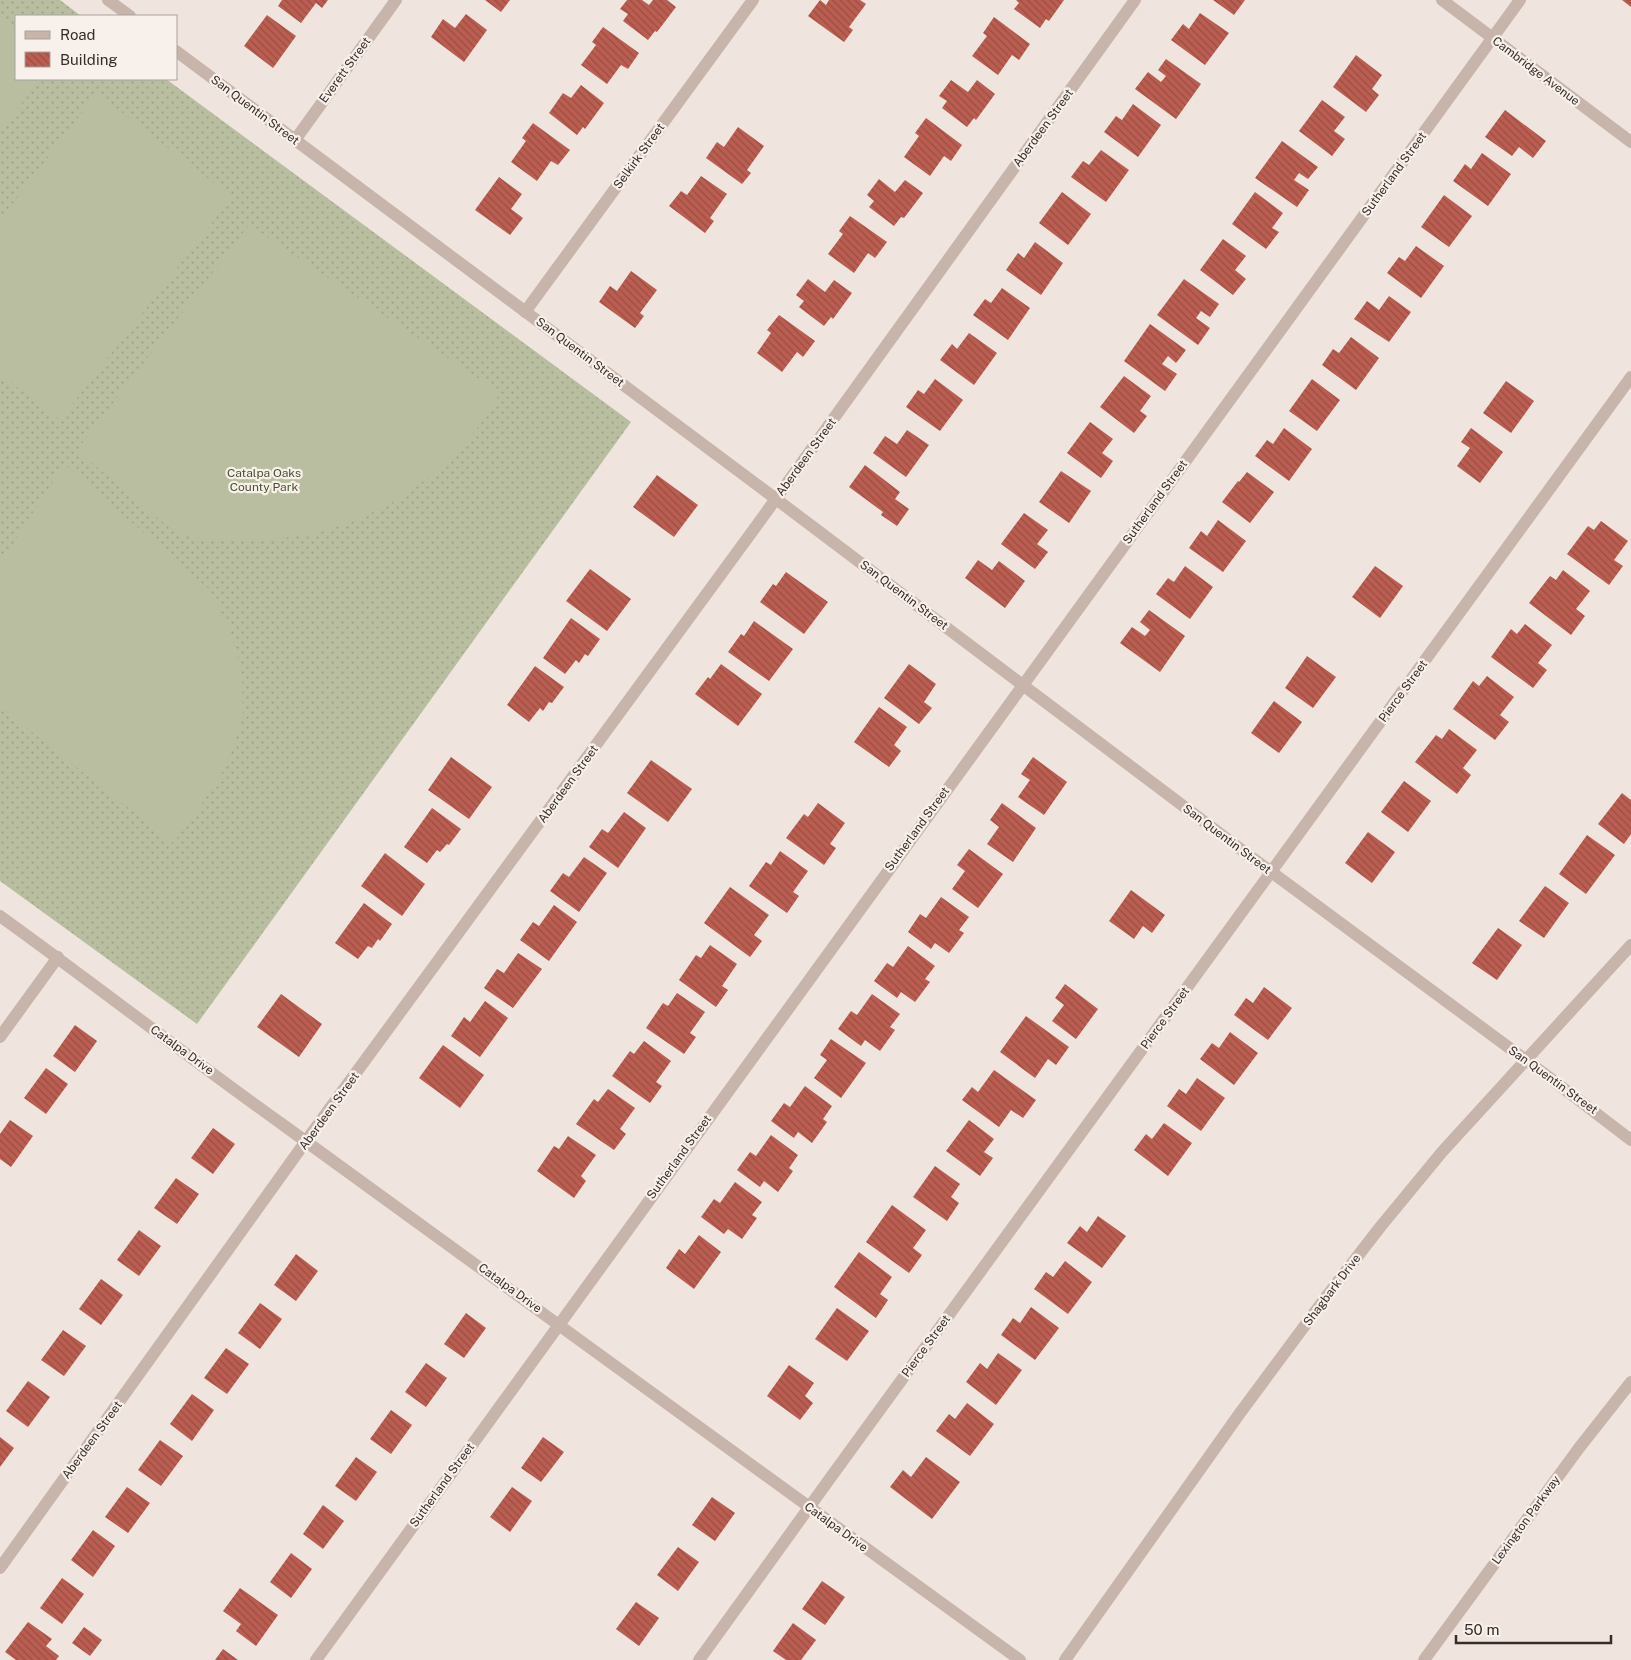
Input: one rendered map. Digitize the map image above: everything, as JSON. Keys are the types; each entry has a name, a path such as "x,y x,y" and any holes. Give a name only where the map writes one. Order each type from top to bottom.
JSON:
{"street":[{"path":"108,0 129,15"},
{"name":"Everett Street","path":"295,140 396,0"},
{"name":"Selkirk Street","path":"526,312 753,0"},
{"name":"Aberdeen Street","path":"0,1568 306,1142 775,499 1135,0"},
{"name":"Cambridge Avenue","path":"1442,0 1631,142"},
{"name":"Sutherland Street","path":"316,1660 1520,0"},
{"name":"San Quentin Street","path":"178,52 1023,684 1271,873 1526,1060 1631,1140"},
{"name":"Pierce Street","path":"700,1660 1631,377"},
{"name":"Catalpa Drive","path":"0,916 306,1142 1020,1660"},
{"name":"Shagbark Drive","path":"1065,1660 1240,1413 1381,1226 1442,1152 1631,945"},
{"path":"0,1037 58,957"},
{"name":"Lexington Parkway","path":"1424,1660 1568,1462 1631,1382"}],"green space":[{"name":"Catalpa Oaks County Park","path":"0,0 60,0 80,15 15,15 15,80 167,80 631,422 197,1024 0,881"},
{"path":"0,19 15,30 15,80 39,80 0,132"},
{"path":"97,93 232,197 60,420 0,374 0,220"},
{"path":"249,225 500,393 480,425 454,455 427,479 390,504 352,522 315,534 274,539 203,540 173,531 77,450"},
{"path":"64,464 210,590 229,627 242,672 243,715 228,763 198,810 173,843 0,707 0,564"}],"building":[{"path":"282,0 328,0 322,8 316,3 301,23 278,6"},
{"path":"485,0 510,0 501,12"},
{"path":"627,0 642,0 649,5 653,0 667,0 676,7 657,32 655,31 648,40 623,21 628,14 620,9"},
{"path":"820,0 826,5 829,0 860,0 866,4 849,27 853,30 844,42 808,16"},
{"path":"1016,0 1064,0 1049,21 1046,19 1040,28 1014,9 1019,3"},
{"path":"1213,0 1245,0 1234,15"},
{"path":"1622,0 1631,0 1631,7"},
{"path":"1200,13 1229,33 1205,65 1171,40 1183,24 1189,29"},
{"path":"466,14 487,30 464,62 431,37 443,19 455,28"},
{"path":"267,15 296,36 273,68 244,46"},
{"path":"994,17 1030,44 1019,60 1012,55 998,75 972,56 987,36 983,33"},
{"path":"603,27 639,53 628,69 621,65 607,84 581,65 596,45 592,42"},
{"path":"1356,55 1382,75 1372,89 1379,95 1366,112 1333,87"},
{"path":"1166,59 1201,84 1176,119 1135,89 1148,72 1161,82 1166,76 1158,70"},
{"path":"951,80 968,92 977,80 995,94 976,120 974,118 967,127 942,108 947,101 939,96"},
{"path":"581,85 604,103 585,129 583,127 577,135 549,113 563,93 571,98"},
{"path":"1322,100 1345,117 1334,131 1345,139 1332,156 1299,131"},
{"path":"1133,104 1161,125 1138,157 1104,132 1116,116 1122,120"},
{"path":"1505,110 1546,141 1533,158 1519,147 1512,156 1485,137"},
{"path":"926,118 962,145 951,161 944,156 930,176 904,157 919,136 915,133"},
{"path":"533,123 570,150 558,165 551,161 537,181 511,162 526,141 522,138"},
{"path":"738,127 764,146 747,170 751,173 742,184 706,158 717,142 724,147"},
{"path":"1282,141 1318,167 1308,179 1299,173 1294,180 1309,190 1297,207 1255,178"},
{"path":"1101,150 1129,170 1106,202 1071,177 1083,161 1089,165"},
{"path":"1482,153 1511,174 1488,206 1453,181 1465,164 1471,169"},
{"path":"701,176 727,194 710,218 714,221 705,233 669,206 681,191 687,195"},
{"path":"499,177 522,194 511,209 523,218 510,235 475,210"},
{"path":"879,179 895,192 905,180 923,193 904,218 901,217 894,226 869,207 874,201 867,195"},
{"path":"1062,192 1091,214 1068,245 1039,223"},
{"path":"1255,192 1283,213 1272,228 1279,232 1266,249 1232,224"},
{"path":"1444,195 1472,216 1449,247 1421,227"},
{"path":"850,216 887,242 875,258 868,253 854,273 828,254 843,234 839,231"},
{"path":"1223,239 1246,256 1235,270 1246,279 1233,295 1200,270"},
{"path":"1035,242 1063,263 1041,295 1006,270 1018,253 1024,258"},
{"path":"1416,246 1444,266 1421,298 1387,273 1399,257 1405,261"},
{"path":"631,271 657,290 640,313 644,316 635,328 599,302 610,286 617,291"},
{"path":"808,279 825,292 834,280 852,293 833,319 831,317 824,326 799,307 804,301 796,295"},
{"path":"1184,279 1219,304 1210,317 1201,311 1196,318 1210,328 1198,345 1157,315"},
{"path":"1002,288 1030,308 1008,340 973,315 985,299 991,303"},
{"path":"1389,296 1411,312 1389,342 1354,319 1367,301 1379,310"},
{"path":"779,315 815,341 803,357 797,352 782,372 757,353 771,333 767,330"},
{"path":"1150,324 1186,350 1176,363 1168,356 1162,364 1177,374 1165,391 1124,361"},
{"path":"969,333 997,353 974,385 940,360 952,344 957,349"},
{"path":"1351,337 1379,358 1356,390 1322,365 1333,349 1339,353"},
{"path":"1124,376 1151,396 1140,411 1147,416 1134,433 1100,407"},
{"path":"935,379 963,400 940,431 906,407 918,390 924,394"},
{"path":"1312,379 1340,400 1317,431 1289,411"},
{"path":"1506,381 1534,401 1511,433 1483,413"},
{"path":"1090,422 1113,439 1102,453 1113,461 1101,478 1067,453"},
{"path":"1284,428 1312,449 1289,481 1255,456 1267,440 1273,444"},
{"path":"1471,428 1503,452 1480,483 1457,466 1470,448 1461,442"},
{"path":"907,430 929,445 906,477 873,453 885,436 897,444"},
{"path":"865,465 900,492 895,499 909,509 897,526 881,515 883,512 849,487"},
{"path":"1061,471 1091,491 1069,523 1039,502"},
{"path":"1247,472 1274,492 1250,523 1222,502"},
{"path":"657,475 698,505 674,537 633,507"},
{"path":"1024,513 1048,530 1037,544 1048,552 1035,569 1001,544"},
{"path":"1218,520 1246,541 1223,572 1189,548 1201,531 1207,536"},
{"path":"1601,521 1628,541 1614,560 1623,566 1609,585 1567,554 1588,526 1594,530"},
{"path":"978,560 992,570 999,561 1025,581 1005,608 965,578"},
{"path":"1185,566 1213,587 1190,619 1156,594 1168,578 1174,582"},
{"path":"1375,566 1403,586 1380,618 1352,597"},
{"path":"590,569 631,599 607,631 566,601"},
{"path":"1563,570 1590,591 1576,609 1585,616 1571,635 1529,603 1550,576 1556,580"},
{"path":"786,572 828,602 804,634 760,602 773,584 776,586"},
{"path":"1149,610 1185,636 1160,672 1120,643 1132,627 1145,636 1150,630 1140,622"},
{"path":"571,618 600,639 588,656 585,654 579,663 576,660 565,674 543,658"},
{"path":"754,621 793,649 769,681 728,652 741,634 744,636"},
{"path":"1525,624 1552,645 1538,663 1547,670 1533,688 1491,657 1511,629 1517,634"},
{"path":"1307,656 1336,677 1313,708 1285,688"},
{"path":"721,664 762,694 738,726 695,694 708,677 710,679"},
{"path":"909,664 936,684 924,702 932,708 919,724 884,698"},
{"path":"535,666 564,687 552,703 549,702 543,711 540,708 529,722 507,705"},
{"path":"1487,676 1514,697 1500,715 1509,722 1495,740 1453,709 1473,681 1479,686"},
{"path":"1274,701 1302,722 1279,753 1251,733"},
{"path":"879,707 907,727 894,745 901,751 889,767 854,742"},
{"path":"1449,729 1477,750 1463,768 1471,775 1457,794 1415,762 1436,735 1442,739"},
{"path":"451,757 492,787 469,819 428,790"},
{"path":"1033,757 1067,782 1044,815 1018,797 1030,780 1021,774"},
{"path":"651,760 692,789 668,822 627,793"},
{"path":"1404,781 1431,801 1408,832 1381,812"},
{"path":"1622,793 1631,800 1631,834 1624,844 1598,824"},
{"path":"818,803 845,823 830,844 836,848 824,865 786,838 804,814 808,817"},
{"path":"1002,803 1036,828 1013,862 987,844 999,827 990,820"},
{"path":"432,808 461,829 449,845 447,844 440,852 437,850 427,863 404,847"},
{"path":"624,812 646,828 618,868 589,847 602,829 608,833"},
{"path":"1368,832 1395,852 1372,883 1345,863"},
{"path":"1587,835 1615,855 1586,894 1559,874"},
{"path":"969,849 1003,874 978,908 952,889 965,871 957,865"},
{"path":"780,851 808,871 793,892 799,896 787,913 749,886 766,862 771,865"},
{"path":"385,853 425,884 402,916 361,886"},
{"path":"584,857 607,873 579,912 550,891 563,873 569,877"},
{"path":"1545,886 1569,903 1544,938 1519,921"},
{"path":"730,887 769,915 754,935 762,941 750,957 704,923"},
{"path":"1131,890 1165,915 1152,933 1143,926 1134,939 1109,921"},
{"path":"941,897 969,917 959,930 964,933 949,953 935,943 931,949 908,932 920,914 926,918"},
{"path":"364,903 392,924 380,941 378,939 372,948 368,946 358,959 335,943"},
{"path":"554,905 577,922 549,961 520,940 533,922 539,926"},
{"path":"1498,928 1522,945 1497,980 1472,963"},
{"path":"710,945 737,964 722,986 728,990 716,1007 679,980 696,955 701,958"},
{"path":"908,946 935,966 925,979 930,982 915,1002 901,992 897,998 874,981 887,963 893,967"},
{"path":"518,953 542,969 513,1008 484,988 497,969 504,973"},
{"path":"1065,984 1098,1009 1076,1039 1052,1021 1064,1005 1055,998"},
{"path":"1264,987 1292,1008 1268,1040 1234,1015 1246,998 1253,1003"},
{"path":"677,993 705,1012 690,1033 696,1037 684,1054 646,1028 663,1003 668,1006"},
{"path":"281,994 322,1024 299,1057 257,1027"},
{"path":"872,994 900,1014 890,1027 895,1030 880,1051 865,1040 861,1046 838,1029 851,1011 857,1015"},
{"path":"485,1001 508,1018 480,1057 451,1036 464,1017 470,1022"},
{"path":"1026,1016 1069,1047 1056,1065 1048,1059 1035,1078 1000,1052"},
{"path":"75,1025 97,1041 75,1072 53,1056"},
{"path":"1230,1032 1258,1053 1234,1085 1200,1059 1212,1043 1219,1048"},
{"path":"831,1039 866,1063 841,1098 814,1078 827,1060 820,1055"},
{"path":"644,1041 671,1061 656,1082 662,1086 650,1103 612,1076 630,1051 634,1054"},
{"path":"443,1045 484,1075 460,1108 419,1078"},
{"path":"46,1068 68,1084 46,1114 24,1098"},
{"path":"994,1070 1036,1100 1023,1118 1011,1110 999,1127 962,1100 972,1087 978,1092"},
{"path":"1197,1078 1225,1098 1201,1131 1167,1106 1179,1089 1186,1094"},
{"path":"805,1086 832,1106 823,1119 827,1122 812,1143 798,1132 794,1138 771,1121 784,1103 790,1107"},
{"path":"608,1089 635,1108 620,1129 626,1134 614,1150 576,1124 594,1099 598,1102"},
{"path":"10,1120 33,1136 11,1167 0,1159 0,1134"},
{"path":"969,1120 994,1139 984,1152 993,1158 980,1176 946,1151"},
{"path":"1164,1123 1192,1143 1168,1176 1134,1150 1146,1134 1152,1139"},
{"path":"213,1128 235,1144 213,1174 191,1158"},
{"path":"771,1135 798,1155 789,1168 793,1171 778,1192 764,1181 760,1187 737,1170 750,1152 756,1156"},
{"path":"568,1136 596,1155 581,1176 586,1181 574,1198 537,1171 554,1146 559,1149"},
{"path":"935,1166 960,1184 951,1197 959,1203 947,1221 913,1197"},
{"path":"176,1178 199,1194 177,1224 154,1208"},
{"path":"735,1182 762,1202 752,1215 757,1218 742,1239 728,1229 724,1234 701,1217 714,1199 720,1203"},
{"path":"892,1205 926,1230 913,1248 922,1255 909,1273 866,1242"},
{"path":"1098,1216 1126,1236 1102,1268 1067,1243 1080,1226 1087,1232"},
{"path":"139,1230 161,1246 139,1276 117,1260"},
{"path":"699,1235 721,1252 694,1289 666,1268 679,1249 685,1254"},
{"path":"859,1252 892,1277 880,1294 888,1300 876,1318 834,1287"},
{"path":"296,1254 318,1271 296,1301 274,1285"},
{"path":"1065,1261 1092,1282 1068,1314 1034,1289 1046,1272 1053,1277"},
{"path":"101,1279 123,1295 101,1325 79,1309"},
{"path":"260,1303 282,1319 260,1349 238,1333"},
{"path":"1031,1307 1059,1328 1035,1360 1001,1335 1013,1318 1020,1323"},
{"path":"837,1308 869,1331 847,1361 815,1339"},
{"path":"466,1313 486,1328 464,1358 444,1344"},
{"path":"63,1330 86,1346 64,1376 41,1360"},
{"path":"226,1348 249,1364 227,1394 204,1378"},
{"path":"998,1353 1022,1370 996,1405 966,1382 980,1363 987,1369"},
{"path":"426,1363 447,1378 426,1407 405,1392"},
{"path":"789,1365 814,1383 805,1396 813,1403 800,1420 767,1396"},
{"path":"28,1381 50,1397 28,1427 6,1411"},
{"path":"192,1394 214,1410 192,1441 170,1424"},
{"path":"967,1403 994,1424 970,1456 936,1431 949,1414 955,1419"},
{"path":"391,1410 412,1425 391,1454 370,1439"},
{"path":"0,1437 14,1448 0,1467"},
{"path":"543,1437 564,1452 541,1482 521,1468"},
{"path":"160,1440 183,1456 161,1486 138,1470"},
{"path":"356,1457 377,1472 356,1501 335,1486"},
{"path":"926,1457 960,1482 932,1519 890,1487 903,1470 911,1477"},
{"path":"127,1487 150,1503 128,1533 105,1517"},
{"path":"512,1487 532,1501 510,1532 490,1517"},
{"path":"712,1497 735,1513 715,1541 692,1525"},
{"path":"323,1505 344,1521 323,1549 303,1534"},
{"path":"93,1530 115,1546 93,1577 71,1560"},
{"path":"678,1547 699,1562 678,1591 657,1575"},
{"path":"291,1553 312,1569 291,1598 270,1582"},
{"path":"62,1578 84,1594 62,1624 40,1608"},
{"path":"822,1581 845,1597 825,1625 802,1609"},
{"path":"240,1588 278,1615 256,1646 236,1631 241,1624 223,1611"},
{"path":"636,1602 659,1618 639,1646 616,1629"},
{"path":"28,1622 52,1639 46,1646 59,1656 56,1660 16,1660 5,1652"},
{"path":"793,1623 816,1640 801,1660 786,1660 773,1651"},
{"path":"84,1627 102,1640 90,1656 72,1643"},
{"path":"223,1649 238,1660 215,1660"}]}
